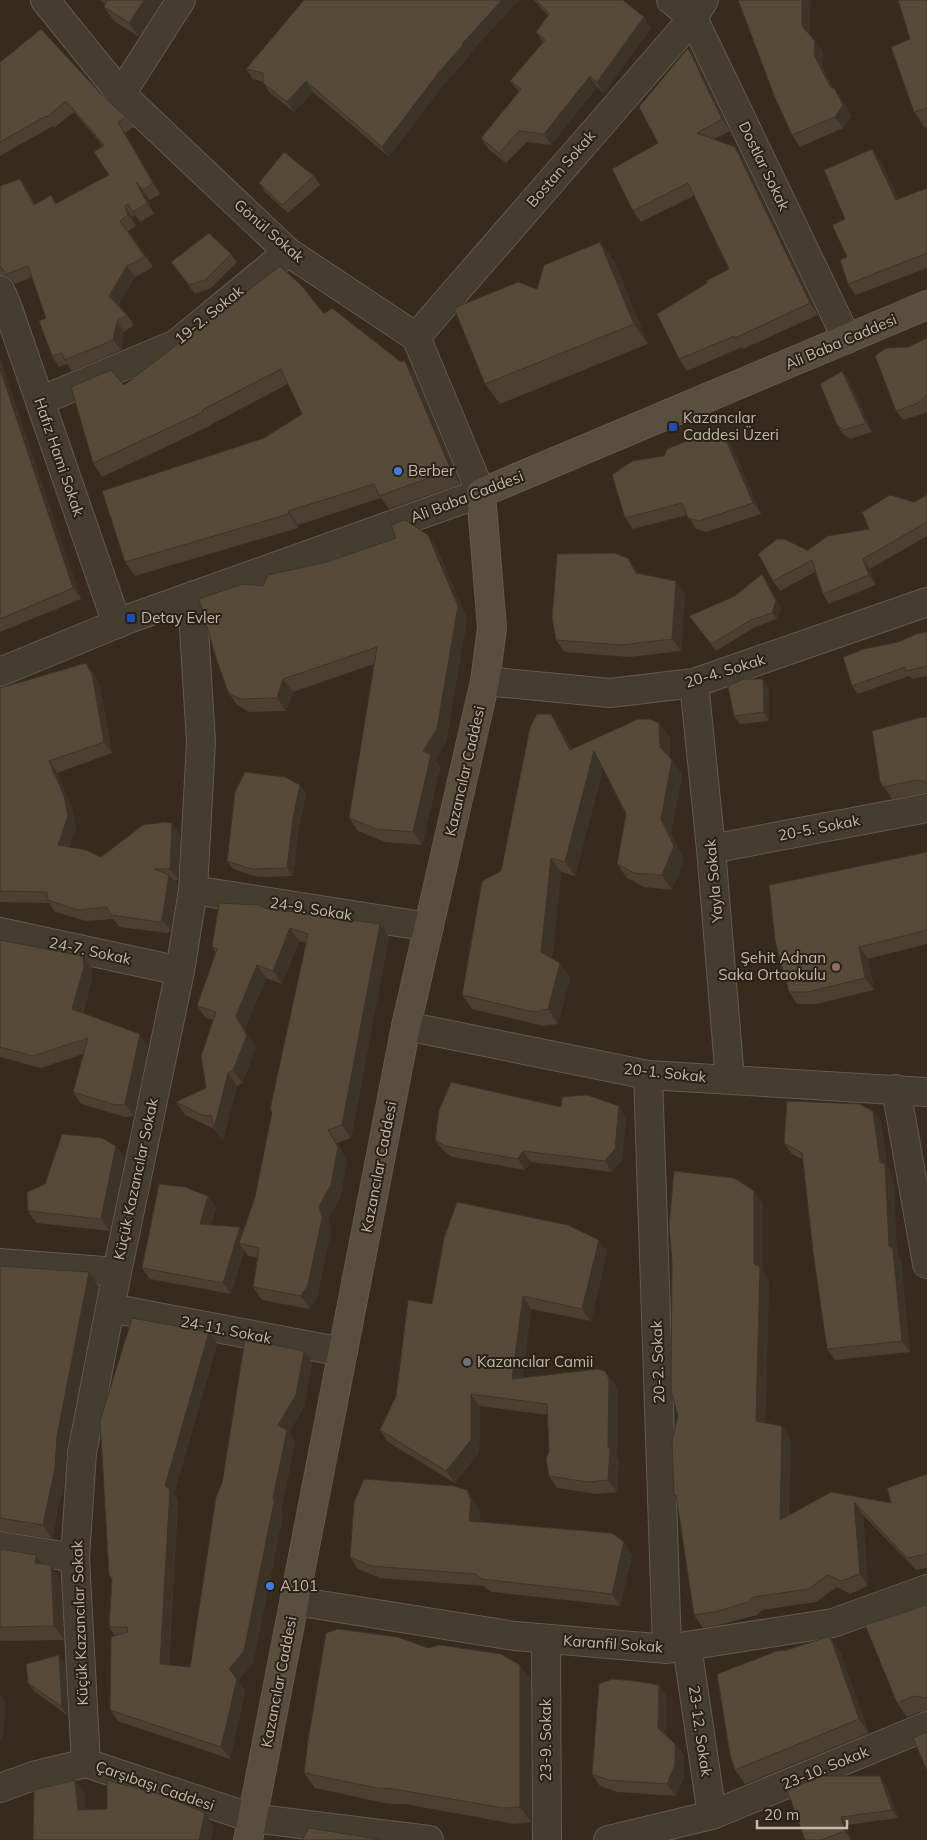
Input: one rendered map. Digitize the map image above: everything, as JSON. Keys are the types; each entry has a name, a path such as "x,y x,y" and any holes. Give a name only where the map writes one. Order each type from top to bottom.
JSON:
{"main road":[{"name":"Ali Baba Caddesi","path":"481,494 927,305"},
{"name":"Kazancılar Caddesi","path":"250,1829 406,1026 486,681 492,628 481,494"}],"street":[{"name":"Gönül Sokak","path":"45,0 122,94 288,252 416,337"},
{"path":"122,94 181,0"},
{"name":"Dostlar Sokak","path":"671,0 698,9 847,339"},
{"name":"Bostan Sokak","path":"416,337 698,9"},
{"name":"19-2. Sokak","path":"40,401 176,344 288,252"},
{"name":"Hafız Hami Sokak","path":"0,290 117,624"},
{"path":"416,337 481,494"},
{"name":"Ali Baba Caddesi","path":"0,672 117,624 192,596 481,494"},
{"name":"Küçük Kazancılar Sokak","path":"86,1763 75,1558 82,1453 116,1272 180,971 194,890 201,742 192,596"},
{"name":"20-4. Sokak","path":"486,681 610,694 694,683 927,602"},
{"name":"Yayla Sokak","path":"694,683 711,849 730,1080"},
{"name":"20-5. Sokak","path":"711,849 927,808"},
{"name":"24-9. Sokak","path":"194,890 429,928"},
{"name":"24-7. Sokak","path":"0,932 180,971"},
{"name":"20-1. Sokak","path":"406,1026 648,1075 927,1092"},
{"name":"20-2. Sokak","path":"648,1075 677,1648"},
{"path":"896,1089 927,1264"},
{"path":"0,1263 116,1272"},
{"name":"24-11. Sokak","path":"110,1308 343,1352"},
{"path":"0,1546 75,1558"},
{"name":"Karanfil Sokak","path":"295,1601 515,1636 677,1648 833,1623 927,1589"},
{"name":"23-9. Sokak","path":"546,1639 547,1840"},
{"name":"23-12. Sokak","path":"677,1648 712,1815"},
{"name":"23-10. Sokak","path":"608,1840 712,1815 927,1726"},
{"name":"Çarşıbaşı Caddesi","path":"0,1788 36,1775 86,1763 250,1829"},
{"path":"250,1829 429,1840"}],"building":[{"path":"107,0 144,0 129,23 104,7"},
{"path":"304,0 502,0 439,72 382,147 306,81 287,102 263,83 263,73 246,69"},
{"path":"536,0 623,0 644,17 597,82 590,76 544,134 519,131 499,153 481,138 521,89 510,81 545,40 536,32 549,14"},
{"path":"738,0 802,0 802,26 815,41 814,55 831,88 834,88 843,105 835,117 792,135 775,98"},
{"path":"898,0 927,0 927,108 914,112 891,47 910,39"},
{"path":"41,29 100,93 126,117 118,122 153,183 143,190 136,182 147,203 133,212 128,204 125,206 128,215 120,221 145,257 127,266 109,296 127,315 117,321 113,340 65,360 62,353 52,356 39,321 46,318 28,266 7,274 0,266 0,186 20,179 34,205 51,195 55,204 109,175 94,152 104,145 66,101 47,117 0,142 0,62"},
{"path":"688,48 722,119 697,133 735,147 810,303 735,338 734,336 679,359 657,314 707,283 706,281 729,269 688,183 633,211 612,169 658,143 639,107"},
{"path":"872,149 896,200 927,188 927,253 848,284 840,260 847,257 832,225 845,219 824,170"},
{"path":"284,152 314,176 282,205 259,183"},
{"path":"209,233 231,254 205,280 189,285 171,262"},
{"path":"600,242 634,324 485,384 454,308 518,282 537,289 544,265"},
{"path":"280,266 302,286 324,314 332,308 401,362 405,361 451,470 379,496 374,484 288,511 289,514 125,562 102,491 264,438 302,414 281,369 202,410 203,412 93,463 71,387 111,370 124,385"},
{"path":"927,338 927,395 918,403 896,411 875,356 886,348 908,347"},
{"path":"0,369 73,588 0,619"},
{"path":"842,371 866,423 844,430 837,425 820,384"},
{"path":"723,433 753,503 699,521 688,518 682,503 625,518 612,475 632,461 664,456 667,449 692,439"},
{"path":"890,495 914,502 927,495 927,522 863,559 869,575 823,594 812,560 773,581 758,554 777,539 784,539 809,551 828,536 869,529 862,512"},
{"path":"405,520 428,535 458,606 437,729 423,751 431,755 413,832 376,829 349,818 377,647 283,679 277,698 240,699 228,692 199,599 242,584 263,586 268,575 327,562 396,538 391,525"},
{"path":"614,553 628,558 636,573 676,581 672,639 621,645 556,640 552,619 557,554"},
{"path":"762,574 776,601 772,613 751,620 711,644 689,616 735,596"},
{"path":"927,632 927,666 906,671 905,667 852,686 843,657 864,649 898,642 916,634"},
{"path":"86,663 92,674 104,742 49,761 64,796 68,816 58,845 86,850 101,857 143,825 164,822 172,823 170,869 154,869 169,875 162,920 159,922 111,915 107,907 78,910 47,900 47,892 0,891 0,688"},
{"path":"744,679 763,679 764,712 734,716 728,686"},
{"path":"537,714 551,714 570,750 638,719 649,719 659,723 660,747 672,760 661,819 674,846 662,875 634,873 617,864 626,814 594,751 565,862 551,858 541,952 560,963 548,1009 533,1012 462,995 482,881 501,871 530,727"},
{"path":"927,717 927,784 924,781 916,780 883,787 880,781 872,731"},
{"path":"245,772 285,777 300,785 293,817 287,868 252,869 227,861 235,792"},
{"path":"927,852 927,930 859,947 865,978 808,992 789,992 775,941 769,885"},
{"path":"219,903 258,905 266,908 380,924 342,1125 328,1130 338,1147 331,1185 319,1206 322,1218 308,1285 301,1296 253,1287 259,1248 239,1243 255,1197 272,1112 270,1109 308,934 290,928 273,971 257,965 236,1016 247,1035 233,1070 228,1073 214,1128 211,1115 204,1116 176,1102 206,1088 201,1056 216,1012 197,1006 217,949 212,947"},
{"path":"0,940 83,956 84,967 72,1009 140,1034 125,1104 116,1105 73,1092 88,1038 33,1056 0,1047"},
{"path":"451,1082 561,1107 562,1097 587,1095 619,1106 615,1149 605,1161 523,1151 518,1159 445,1146 435,1140 439,1110"},
{"path":"787,1101 859,1104 873,1111 880,1162 885,1164 889,1246 893,1249 902,1341 827,1349 813,1252 802,1153 784,1143"},
{"path":"62,1134 102,1138 116,1146 101,1219 28,1211 27,1192 45,1184"},
{"path":"674,1171 734,1178 754,1191 754,1264 760,1267 756,1421 782,1426 780,1520 831,1492 891,1503 887,1488 927,1474 927,1554 907,1558 854,1502 860,1574 841,1581 828,1575 808,1589 754,1597 748,1602 715,1612 694,1615 676,1495 674,1495 672,1440 678,1416 671,1391 672,1262 669,1225"},
{"path":"159,1184 185,1187 208,1196 200,1224 240,1227 223,1283 142,1268"},
{"path":"457,1202 568,1225 599,1240 582,1309 523,1296 512,1379 598,1369 605,1371 609,1379 608,1447 610,1449 608,1480 588,1482 549,1476 546,1459 549,1451 547,1404 471,1394 471,1440 446,1471 380,1430 396,1396 408,1300 432,1304 444,1238"},
{"path":"0,1266 89,1272 57,1436 55,1468 43,1525 0,1518"},
{"path":"132,1318 209,1332 165,1486 170,1489 160,1664 190,1667 216,1497 222,1483 245,1339 304,1351 296,1395 278,1425 287,1430 244,1651 229,1669 237,1679 221,1747 110,1710 111,1637 128,1632 127,1627 109,1627 112,1578 109,1575 100,1421"},
{"path":"364,1479 454,1486 467,1490 471,1500 469,1521 612,1533 624,1542 612,1594 482,1579 475,1574 371,1566 350,1557 354,1502"},
{"path":"0,1549 36,1555 35,1563 51,1565 54,1626 0,1627"},
{"path":"927,1605 927,1697 911,1697 897,1703 865,1625"},
{"path":"337,1629 398,1637 428,1648 440,1645 501,1654 520,1665 520,1807 503,1808 394,1789 378,1788 304,1773 326,1633"},
{"path":"830,1636 859,1719 735,1770 730,1755 717,1674 777,1651 787,1650"},
{"path":"59,1655 62,1707 28,1683 26,1664"},
{"path":"612,1679 659,1685 658,1728 675,1744 675,1765 667,1784 609,1780 592,1774 599,1684"},
{"path":"927,1733 927,1771 913,1738"},
{"path":"821,1776 880,1776 892,1810 841,1817 845,1831 821,1840 805,1840 787,1790"},
{"path":"75,1780 78,1810 107,1809 107,1780 162,1795 205,1813 199,1840 33,1840 34,1790"},
{"path":"309,1828 377,1839 380,1840 302,1840"}],"place":[{"name":"Kazancılar Caddesi Üzeri","path":"673,427"},
{"name":"Berber","path":"398,471"},
{"name":"Detay Evler","path":"131,618"},
{"name":"Şehit Adnan Saka Ortaokulu","path":"836,967"},
{"name":"Kazancılar Camii","path":"467,1362"},
{"name":"A101","path":"270,1586"}]}
